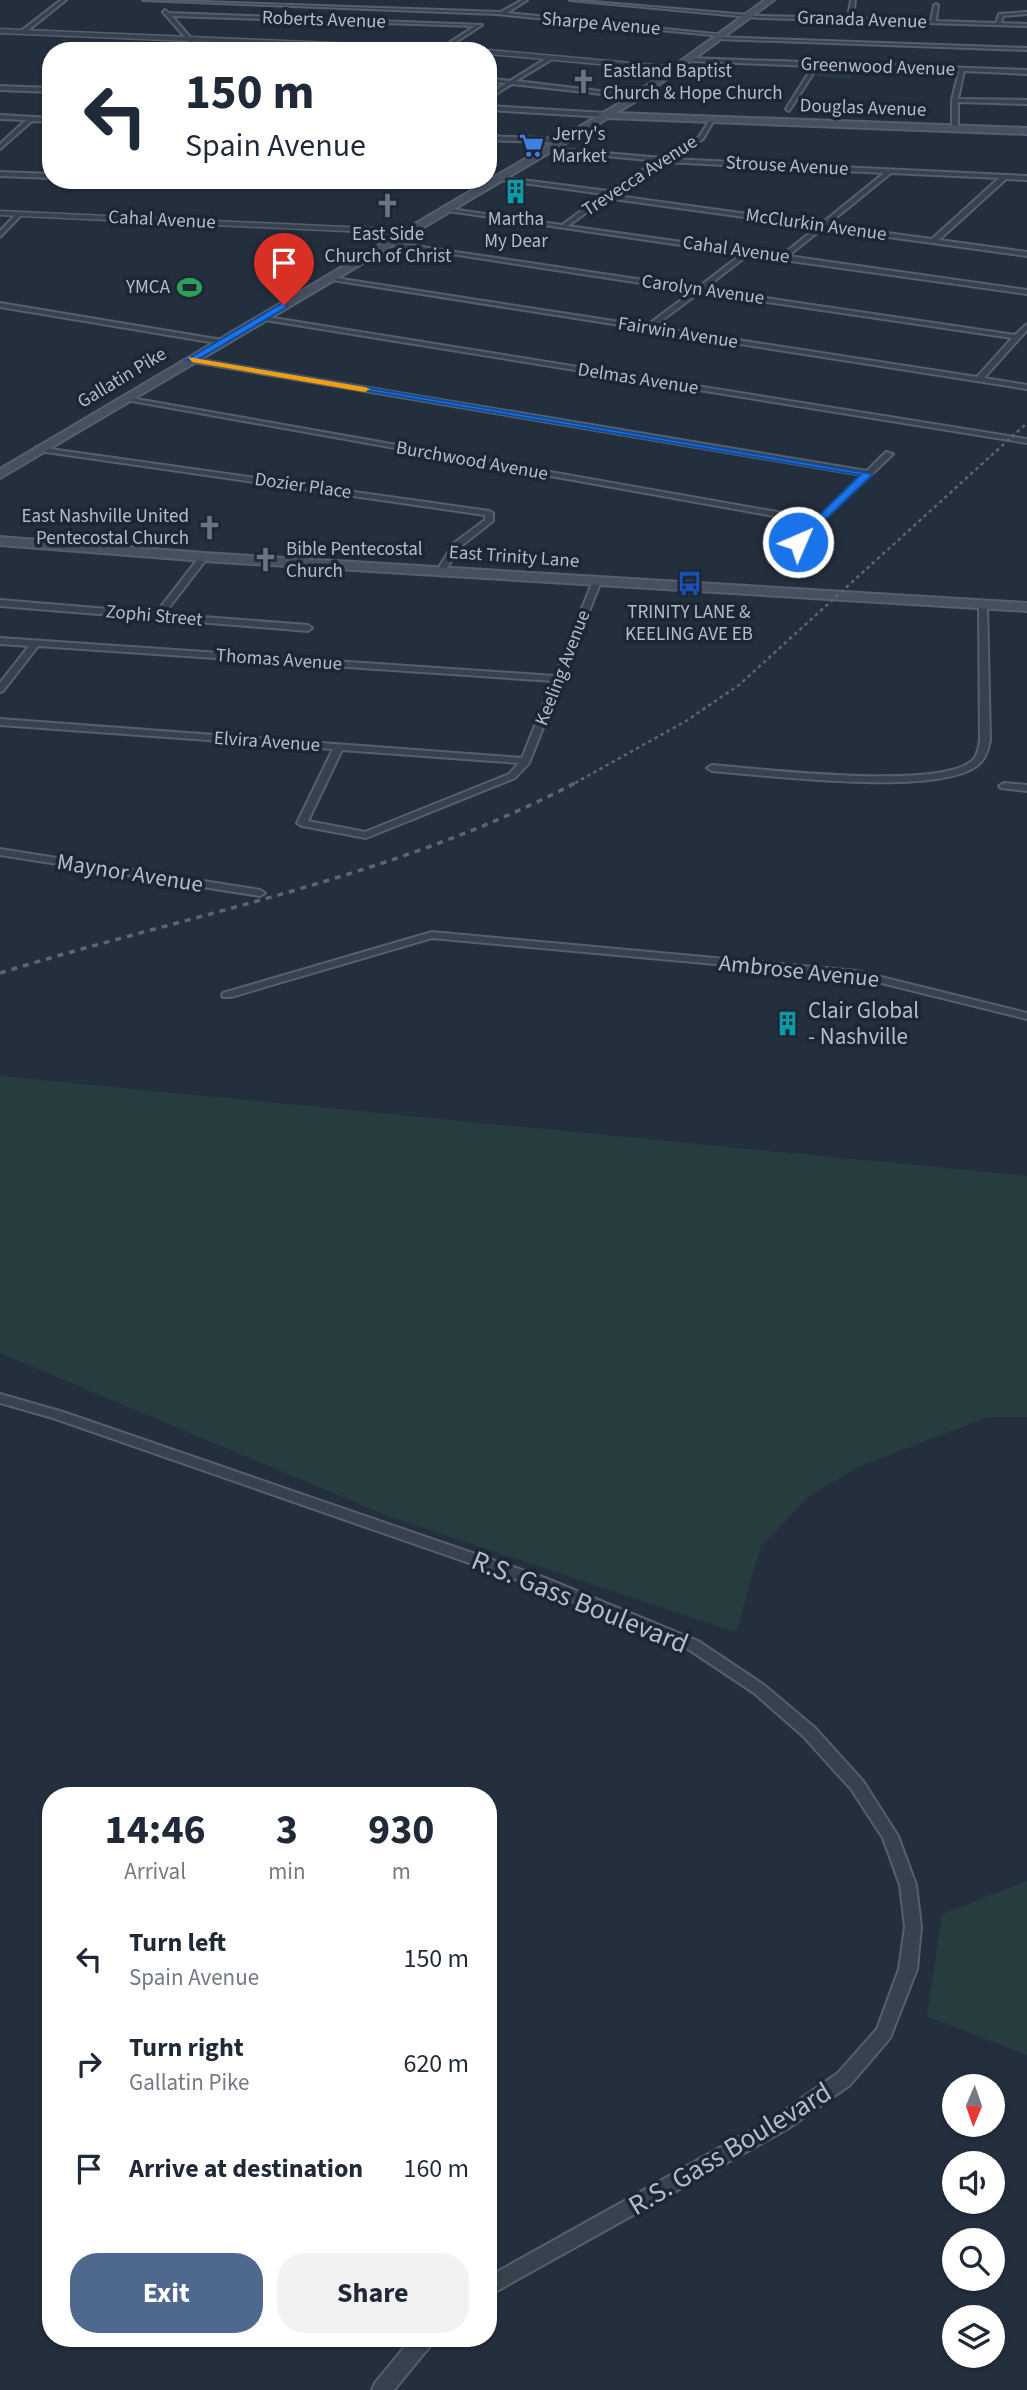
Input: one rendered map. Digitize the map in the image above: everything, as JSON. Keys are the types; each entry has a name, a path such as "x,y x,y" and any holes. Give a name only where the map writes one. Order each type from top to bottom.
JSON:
{"main road":[{"path":"639,96 770,0"},
{"name":"Gallatin Pike","path":"497,178 639,96"},
{"name":"Douglas Avenue","path":"606,115 1027,131"},
{"name":"Gallatin Pike","path":"0,473 479,189"},
{"name":"East Trinity Lane","path":"0,541 204,557 1027,607"}],"street":[{"path":"23,32 64,0"},
{"name":"Sharpe Avenue","path":"145,0 502,14 720,37 1027,49"},
{"path":"156,0 192,42"},
{"path":"289,5 299,0"},
{"path":"492,19 525,0"},
{"name":"Granada Avenue","path":"572,0 749,15 1027,25"},
{"path":"850,19 853,0"},
{"path":"933,22 936,5"},
{"path":"999,24 1001,15 1027,13"},
{"name":"Roberts Avenue","path":"168,14 482,25 455,42"},
{"path":"0,31 293,42"},
{"path":"497,53 675,69"},
{"path":"497,91 550,58"},
{"name":"Greenwood Avenue","path":"688,60 1027,72"},
{"path":"789,109 816,65"},
{"path":"955,129 955,100 962,70"},
{"path":"497,81 639,96"},
{"path":"0,88 42,90"},
{"path":"955,100 1027,102"},
{"name":"Douglas Avenue","path":"497,108 606,115"},
{"path":"0,117 42,120"},
{"path":"0,147 32,119"},
{"name":"Trevecca Avenue","path":"564,226 607,195 701,138 710,120"},
{"path":"497,138 561,141"},
{"name":"Strouse Avenue","path":"547,150 665,160 1027,178"},
{"path":"783,257 890,171"},
{"path":"0,174 42,176"},
{"path":"933,242 1004,177"},
{"name":"McClurkin Avenue","path":"497,180 1027,254"},
{"name":"Cahal Avenue","path":"444,210 1027,292"},
{"name":"Cahal Avenue","path":"0,213 409,232"},
{"path":"0,235 19,214"},
{"name":"Carolyn Avenue","path":"389,244 1017,337"},
{"path":"648,328 748,252"},
{"name":"Fairwin Avenue","path":"329,279 1027,387"},
{"path":"0,305 222,342"},
{"name":"Delmas Avenue","path":"261,318 1015,439"},
{"path":"978,380 1027,326"},
{"path":"190,360 868,474"},
{"name":"Burchwood Avenue","path":"125,398 819,522"},
{"path":"1015,439 1027,441"},
{"name":"Dozier Place","path":"39,449 489,513 489,521 457,545 440,572"},
{"path":"798,542 889,454"},
{"path":"157,617 204,557"},
{"name":"Keeling Avenue","path":"527,758 597,582"},
{"name":"Zophi Street","path":"0,603 309,628"},
{"path":"712,768 911,779 955,773 973,765 981,755 985,740 983,604"},
{"name":"Thomas Avenue","path":"0,641 558,679"},
{"path":"0,688 35,644"},
{"name":"Elvira Avenue","path":"0,722 527,758"},
{"path":"338,747 302,823 366,835 512,776 527,758"},
{"path":"1004,786 1027,788"},
{"name":"Maynor Avenue","path":"0,852 260,893"},
{"path":"227,995 432,935 568,948"},
{"name":"Ambrose Avenue","path":"568,948 857,974 1027,1016"},
{"name":"R.S. Gass Boulevard","path":"0,1398 45,1410 543,1583 693,1645 759,1689 809,1732 857,1785 890,1836 908,1885 913,1927 908,1969 884,2033 852,2070 781,2123 497,2282"},
{"path":"382,2390 417,2347"}],"green space":[{"path":"821,66 858,67 850,79 814,76"},
{"path":"0,1076 1027,1176 1027,1417 988,1417 858,1467 808,1497 761,1546 736,1632 390,1517 0,1353"},
{"path":"1027,1881 1027,2055 927,2016 942,1914"}],"railway":[{"path":"576,782 686,721 739,685 1027,423"},
{"path":"0,973 367,868 510,814 576,782"}],"slow traffic":[{"path":"192,359 190,360 365,389"}],"place":[{"name":"Eastland Baptist Church & Hope Church","path":"583,82"},
{"name":"Jerry's Market","path":"532,145"},
{"name":"Martha My Dear","path":"516,191"},
{"name":"East Side Church of Christ","path":"388,206"},
{"name":"YMCA","path":"190,287"},
{"name":"East Nashville United Pentecostal Church","path":"209,527"},
{"name":"Bible Pentecostal Church","path":"266,560"},
{"name":"TRINITY LANE & KEELING AVE EB","path":"689,584"},
{"name":"Clair Global - Nashville","path":"788,1023"}],"route":[{"path":"284,305 190,360 868,474 798,542"}]}
